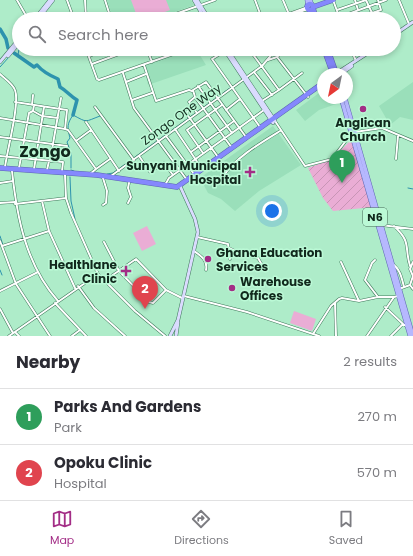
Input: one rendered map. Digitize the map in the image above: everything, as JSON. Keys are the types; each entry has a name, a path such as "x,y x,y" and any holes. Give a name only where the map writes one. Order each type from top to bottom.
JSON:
{"highway":[{"path":"310,6 328,0"},
{"path":"310,6 333,0"},
{"path":"329,56 334,68"},
{"path":"245,140 274,122 317,88"},
{"path":"308,96 317,90"},
{"path":"2,169 33,170 103,178 159,188 180,188 261,128 274,122"},
{"path":"2,169 12,171 110,176 180,188 195,175 239,145"}],"main road":[{"name":"N6","path":"343,104 354,133 392,263 410,336"},
{"name":"N6","path":"347,104 396,296 413,336"}],"street":[{"path":"17,0 24,12"},
{"path":"41,12 50,0"},
{"path":"44,12 53,0"},
{"path":"67,0 71,12"},
{"path":"85,0 86,12"},
{"path":"105,0 109,12"},
{"path":"194,0 204,12"},
{"path":"197,0 202,12"},
{"path":"181,12 215,0"},
{"path":"255,0 259,12"},
{"path":"284,0 288,12"},
{"path":"333,0 336,10 366,0 371,12"},
{"path":"355,0 358,10"},
{"path":"354,12 378,1 386,0"},
{"path":"399,0 409,24"},
{"path":"375,12 381,10 378,1"},
{"path":"296,12 310,6"},
{"path":"401,30 413,22"},
{"path":"0,64 12,48"},
{"path":"0,64 12,51"},
{"path":"89,56 98,80 169,56"},
{"path":"150,56 152,62"},
{"path":"217,56 212,59 261,128"},
{"path":"230,56 264,110 274,122"},
{"path":"254,56 279,90"},
{"name":"Zongo One Way","path":"110,176 119,171 254,72 271,56"},
{"path":"354,56 356,61"},
{"path":"345,68 364,56"},
{"path":"345,68 364,56"},
{"path":"92,64 111,57"},
{"path":"268,60 277,57 308,96"},
{"path":"144,65 152,93 156,101 189,90 192,91 206,82 239,128 245,140"},
{"path":"254,72 272,95"},
{"path":"122,73 134,108 188,181"},
{"path":"261,102 302,73"},
{"path":"0,74 14,88 15,102 7,157 2,169"},
{"path":"126,82 146,74"},
{"path":"244,79 303,165 307,166 332,159 354,133 382,128 413,141"},
{"path":"198,86 232,133"},
{"path":"192,91 232,149"},
{"path":"132,100 152,93"},
{"path":"19,169 29,113 33,111 33,95"},
{"path":"195,97 189,102 197,113"},
{"path":"47,172 61,98"},
{"path":"226,110 240,99"},
{"path":"15,102 60,108 68,111 66,129"},
{"path":"203,153 187,130 222,104"},
{"path":"33,170 44,107"},
{"path":"95,107 134,160"},
{"path":"192,107 185,112 219,158"},
{"path":"164,186 173,175 264,110"},
{"path":"33,111 42,116 58,118"},
{"path":"0,118 66,129 96,170"},
{"path":"191,152 234,121"},
{"path":"86,122 119,171"},
{"path":"175,129 203,170"},
{"path":"76,141 91,130"},
{"path":"223,177 228,169 280,131"},
{"path":"166,136 195,175"},
{"path":"396,159 398,136"},
{"path":"0,137 67,146"},
{"path":"0,156 63,163 66,198 82,242 98,274 140,316 164,335 170,336 176,336 178,320 197,237 197,223 180,188"},
{"path":"139,156 150,172 164,163 173,175"},
{"path":"89,174 110,159"},
{"path":"12,171 15,203 25,240 38,272 56,302 86,336"},
{"path":"103,178 107,191 106,203 103,205"},
{"path":"0,183 13,181"},
{"path":"128,203 131,197 128,188 129,183"},
{"path":"0,203 66,198"},
{"path":"42,201 49,231 76,287 94,308 125,336"},
{"path":"381,225 413,229"},
{"path":"394,226 403,234 407,242 410,266 413,276 410,285"},
{"path":"2,246 25,240 49,231"},
{"path":"197,237 228,244 230,259"},
{"path":"0,241 16,284 50,336"},
{"path":"104,242 119,270 151,303 166,290"},
{"path":"229,248 241,254 258,258 262,266"},
{"path":"194,251 204,259 207,265 206,270"},
{"path":"104,281 136,259 166,290 183,297 247,312 319,336"},
{"path":"375,260 372,262 365,280 378,297"},
{"path":"341,262 359,301"},
{"path":"410,266 413,262"},
{"path":"392,263 397,268 404,287"},
{"path":"0,291 38,272"},
{"path":"9,336 76,287 98,274"},
{"path":"399,289 410,285"},
{"path":"410,285 413,289"},
{"path":"313,334 335,302 342,298 359,301 378,297 396,296"},
{"path":"367,336 385,306 396,296"},
{"path":"335,302 336,336"},
{"path":"385,306 408,327"},
{"path":"0,309 14,332 19,336"},
{"path":"170,336 178,320"},
{"path":"391,336 403,324"},
{"path":"72,336 80,330"}],"shaded area":[{"path":"107,0 191,0 194,5 174,12 111,12"},
{"path":"131,0 166,0 170,10 165,12 135,12"},
{"path":"170,56 200,56 206,65 148,85 144,65"},
{"path":"413,82 413,120 400,117 390,125 379,106"},
{"path":"317,94 317,104 336,104 319,110 305,121 296,110"},
{"name":"Sunyani Municipal Hospital","path":"273,126 301,165 259,191 235,211 221,199 208,193 200,178"},
{"path":"355,136 374,207 333,211 323,198 308,168 332,159"},
{"path":"147,226 156,244 142,251 133,233"},
{"path":"294,311 316,319 312,331 290,323"}],"waterway":[{"path":"0,29 6,39 8,48"},
{"path":"18,56 34,67 37,65 58,79 60,87 77,100 73,115"},
{"path":"0,67 9,57"},
{"path":"107,174 113,173 230,88"},
{"path":"71,168 71,153 67,142 70,138 68,126 71,118 73,115 86,121 100,116"},
{"path":"70,177 71,201 75,219"},
{"path":"408,188 413,189"},
{"path":"0,236 3,245"},
{"path":"0,270 2,275"}],"place":[{"name":"Anglican Church","path":"363,109"},
{"name":"Sunyani Municipal Hospital","path":"250,172"},
{"name":"Parks And Gardens","path":"342,183"},
{"name":"Ghana Education Services","path":"208,259"},
{"name":"Healthlane Clinic","path":"126,271"},
{"name":"Warehouse Offices","path":"232,288"},
{"name":"Opoku Clinic","path":"145,309"}],"district":[{"name":"Zongo","path":"45,151"}]}
